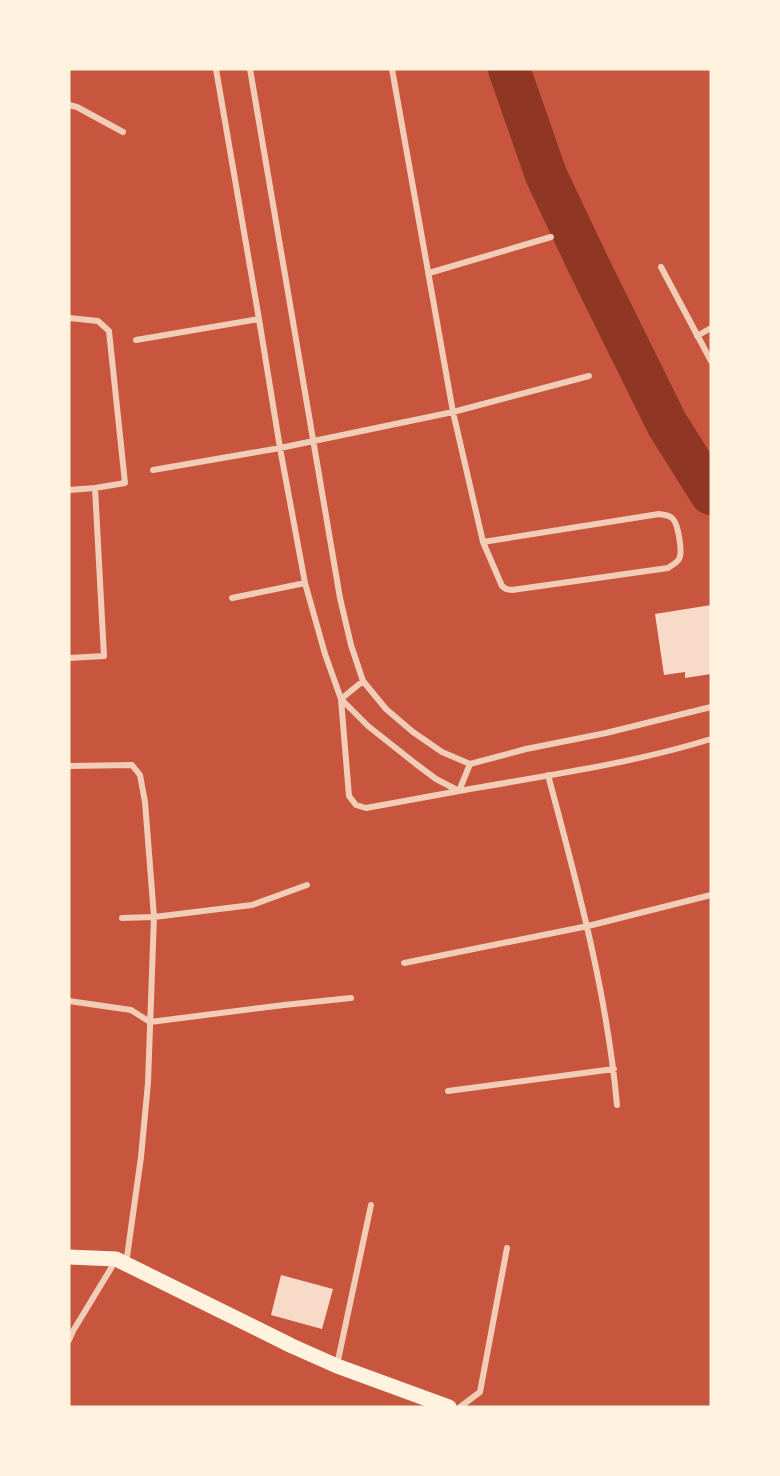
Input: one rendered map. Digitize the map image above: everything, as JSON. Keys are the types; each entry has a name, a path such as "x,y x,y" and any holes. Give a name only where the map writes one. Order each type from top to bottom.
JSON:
{"main road":[{"path":"69,1257 121,1262 337,1366 449,1407"}],"street":[{"path":"216,69 305,583 325,654 341,699 349,796 356,805 366,808 640,758 711,739"},
{"path":"250,69 340,598 351,645 363,681 386,709 413,732 442,752 470,764 526,749 711,708"},
{"path":"392,69 453,412 483,542 502,586 512,590 668,568 679,559 681,553 676,522 666,515 659,514 483,542"},
{"path":"69,105 123,132"},
{"path":"429,273 551,237"},
{"path":"661,267 711,361"},
{"path":"69,318 98,321 110,331 125,483 69,490"},
{"path":"136,340 259,319"},
{"path":"697,336 711,328"},
{"path":"153,470 280,448 453,412 589,376"},
{"path":"69,657 104,656 94,488"},
{"path":"232,598 305,583"},
{"path":"341,699 363,681"},
{"path":"341,699 368,726 416,764 436,779 459,791"},
{"path":"459,791 470,764"},
{"path":"69,766 132,765 140,775 154,917 148,1083 141,1157 121,1262 69,1340"},
{"path":"548,775 588,926 614,1069 616,1105"},
{"path":"122,918 154,917 252,905 307,885"},
{"path":"404,963 588,926 711,895"},
{"path":"69,1001 131,1010 150,1022 351,998"},
{"path":"448,1091 614,1069"},
{"path":"337,1366 371,1205"},
{"path":"460,1407 480,1392 507,1248"}],"building":[{"path":"711,605 711,674 685,678 685,672 664,675 655,614"},
{"path":"281,1275 333,1289 322,1329 271,1315"}],"waterway":[{"path":"509,69 546,175 589,266 667,424 711,494"}]}
